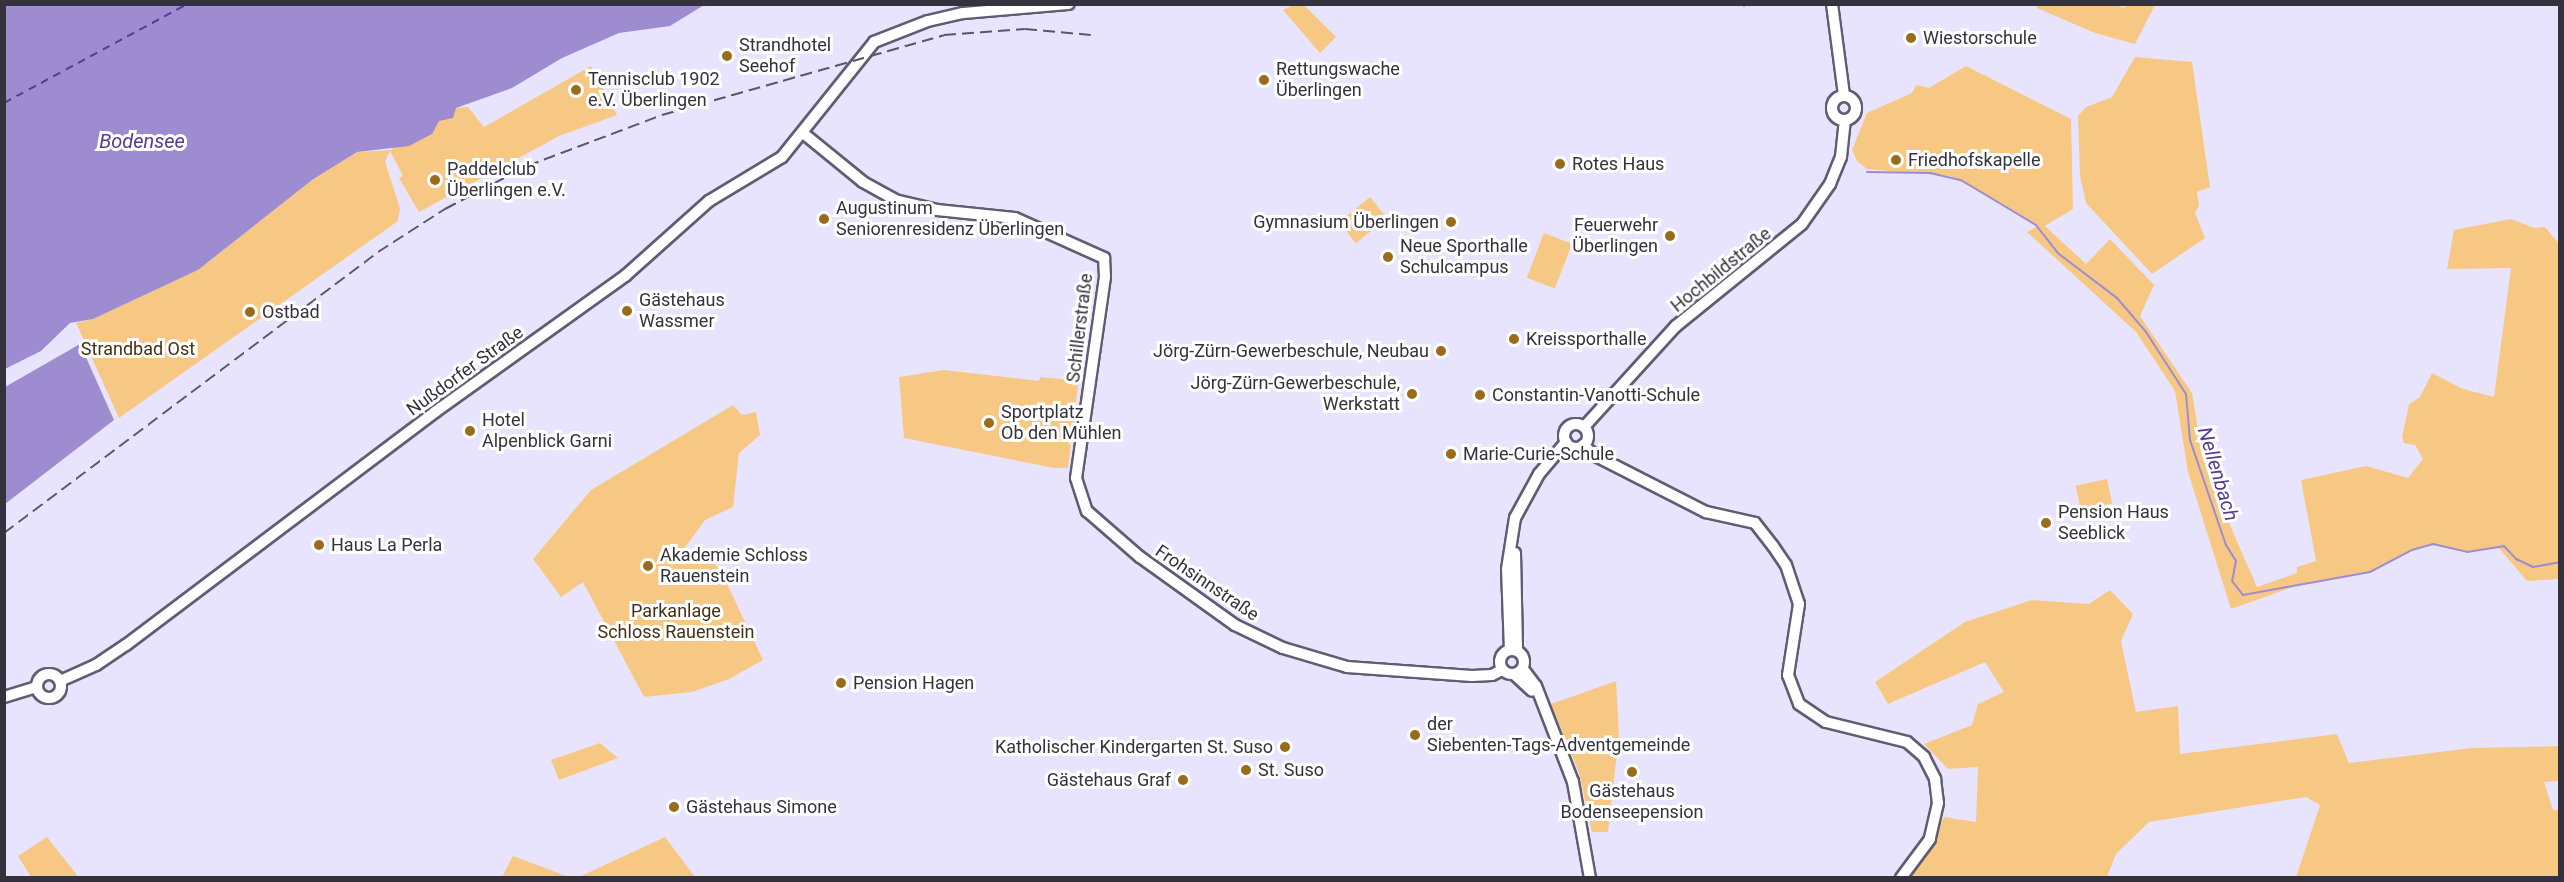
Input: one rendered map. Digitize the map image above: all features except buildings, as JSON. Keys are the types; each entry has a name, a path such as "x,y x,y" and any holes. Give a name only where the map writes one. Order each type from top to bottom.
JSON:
{"street":[{"name":"Nußdorfer Straße","path":"4,697 37,687 45,675 60,681 96,665 126,645 435,412 625,276 676,227 710,201 782,157 874,42 928,21 963,13 1069,4"},
{"path":"1832,4 1844,95"},
{"path":"1844,95 1852,98 1856,108 1845,120 1836,117 1832,108 1834,100 1844,95"},
{"name":"Hochbildstraße","path":"1574,444 1564,434 1570,426 1584,427 1677,326 1802,224 1830,184 1841,157 1845,120"},
{"name":"Schillerstraße","path":"803,132 863,182 895,200 937,210 996,216 1030,223 1104,258 1105,277 1076,478 1083,505 1110,534"},
{"path":"1513,651 1514,560 1520,525 1543,477 1574,444 1588,436 1584,427"},
{"path":"1574,444 1706,512 1755,523 1786,565 1797,595 1799,604 1788,675 1798,704 1826,722 1907,742 1924,757 1935,779 1938,803 1930,839 1901,878"},
{"name":"Frohsinnstraße","path":"1110,534 1185,592 1235,625 1283,648 1347,668 1472,676 1492,675 1502,670"},
{"path":"1513,651 1500,659 1502,670 1519,672 1536,686 1571,773 1582,818 1590,878"},
{"path":"1513,651 1524,658 1519,672"},
{"path":"1519,672 1536,697 1566,775 1578,820 1585,878"},
{"name":"Nußdorfer Straße","path":"37,687 42,696 52,698 60,692 60,681"}],"green space":[{"path":"2038,4 2112,4 2124,8 2126,5 2155,5 2135,44 2095,33 2037,8"},
{"path":"1294,5 1304,5 1336,37 1320,53 1283,10"},
{"path":"2135,57 2192,62 2210,187 2197,192 2199,206 2195,213 2205,238 2152,274 2086,203 2080,176 2078,116 2086,107 2112,97"},
{"name":"Strandbad Ost","path":"591,66 617,115 559,136 419,212 399,178 403,176 390,151 385,162 400,208 398,221 119,418 76,323 93,319 198,270 312,180 357,152 390,150 456,108 468,107 484,127"},
{"path":"1966,66 2071,119 2073,209 2045,226 2086,264 2110,239 2154,285 2140,316 2192,393 2200,442 2215,491 2257,587 2297,573 2297,567 2316,561 2301,480 2366,466 2408,478 2423,459 2415,445 2404,443 2402,437 2409,404 2420,397 2432,373 2463,389 2494,397 2511,268 2447,269 2454,230 2511,219 2534,228 2545,227 2560,245 2559,579 2527,581 2498,547 2467,552 2433,544 2412,550 2370,572 2301,584 2231,609 2188,472 2175,391 2136,332 2027,232 2038,226 1951,176 1867,169 1857,161 1852,150 1867,113 1912,93 1916,85 1929,88"},
{"path":"1370,197 1387,218 1356,243 1339,222"},
{"path":"1544,233 1572,244 1555,289 1527,278"},
{"name":"Sportplatz Ob den Mühlen","path":"944,370 1039,381 1040,377 1071,380 1078,385 1068,468 1054,468 904,438 899,377"},
{"name":"Parkanlage Schloss Rauenstein","path":"733,405 742,415 756,412 760,435 739,453 733,507 705,520 684,549 691,561 713,563 720,569 763,660 729,679 692,692 644,697 583,582 561,597 533,559 591,490"},
{"path":"2107,479 2112,503 2081,510 2076,486"},
{"path":"2110,590 2133,614 2121,641 2136,712 2178,706 2180,754 2337,734 2349,763 2472,748 2559,746 2559,781 2544,782 2553,810 2559,810 2559,877 2296,877 2320,805 2306,797 2149,822 2116,854 2107,877 1910,877 1924,860 1944,817 1976,822 1978,767 1948,769 1924,744 1972,725 1978,704 2004,692 1985,662 1888,704 1875,682 1965,622 2032,600 2089,604"},
{"path":"1616,681 1619,735 1608,832 1592,832 1579,773 1551,704"},
{"path":"600,743 618,758 559,780 551,760"},
{"path":"47,837 77,875 76,877 31,877 18,856"},
{"path":"665,837 695,877 579,877"},
{"path":"513,856 569,877 502,877"}],"water":[{"name":"Bodensee","path":"5,4 704,5 670,26 619,33 562,58 512,88 456,108 453,118 439,121 432,134 409,146 357,152 312,180 198,270 93,319 70,323 41,351 5,369"},
{"path":"80,344 114,420 5,504 5,387"}],"waterway":[{"path":"2115,4 2125,4"},
{"name":"Nellenbach","path":"1867,172 1930,173 1961,180 2036,225 2059,254 2117,298 2146,332 2186,394 2190,440 2226,545 2236,561 2232,581 2243,595 2370,572 2412,550 2433,544 2467,552 2504,546 2516,559 2533,567 2560,562"}],"ferry route":[{"path":"4,103 187,4"}],"railway":[{"path":"4,533 378,252 445,209 527,166 662,115 944,35 1025,29 1091,35"}],"place":[{"name":"Wiestorschule","path":"1911,38"},
{"name":"Strandhotel Seehof","path":"727,56"},
{"name":"Rettungswache Überlingen","path":"1264,80"},
{"name":"Tennisclub 1902 e.V. Überlingen","path":"576,90"},
{"name":"Friedhofskapelle","path":"1896,160"},
{"name":"Rotes Haus","path":"1560,164"},
{"name":"Paddelclub Überlingen e.V.","path":"435,180"},
{"name":"Augustinum Seniorenresidenz Überlingen","path":"824,219"},
{"name":"Gymnasium Überlingen","path":"1451,222"},
{"name":"Feuerwehr Überlingen","path":"1670,236"},
{"name":"Neue Sporthalle Schulcampus","path":"1388,257"},
{"name":"Gästehaus Wassmer","path":"627,311"},
{"name":"Ostbad","path":"250,312"},
{"name":"Kreissporthalle","path":"1514,339"},
{"name":"Jörg-Zürn-Gewerbeschule, Neubau","path":"1441,351"},
{"name":"Jörg-Zürn-Gewerbeschule, Werkstatt","path":"1412,394"},
{"name":"Constantin-Vanotti-Schule","path":"1480,395"},
{"name":"Sportplatz Ob den Mühlen","path":"989,423"},
{"name":"Hotel Alpenblick Garni","path":"470,431"},
{"name":"Marie-Curie-Schule","path":"1451,454"},
{"name":"Pension Haus Seeblick","path":"2046,523"},
{"name":"Haus La Perla","path":"319,545"},
{"name":"Akademie Schloss Rauenstein","path":"648,566"},
{"name":"Pension Hagen","path":"841,683"},
{"name":"der Siebenten-Tags-Adventgemeinde","path":"1415,735"},
{"name":"Katholischer Kindergarten St. Suso","path":"1285,747"},
{"name":"St. Suso","path":"1246,770"},
{"name":"Gästehaus Bodenseepension","path":"1632,772"},
{"name":"Gästehaus Graf","path":"1183,780"},
{"name":"Gästehaus Simone","path":"674,807"}]}
